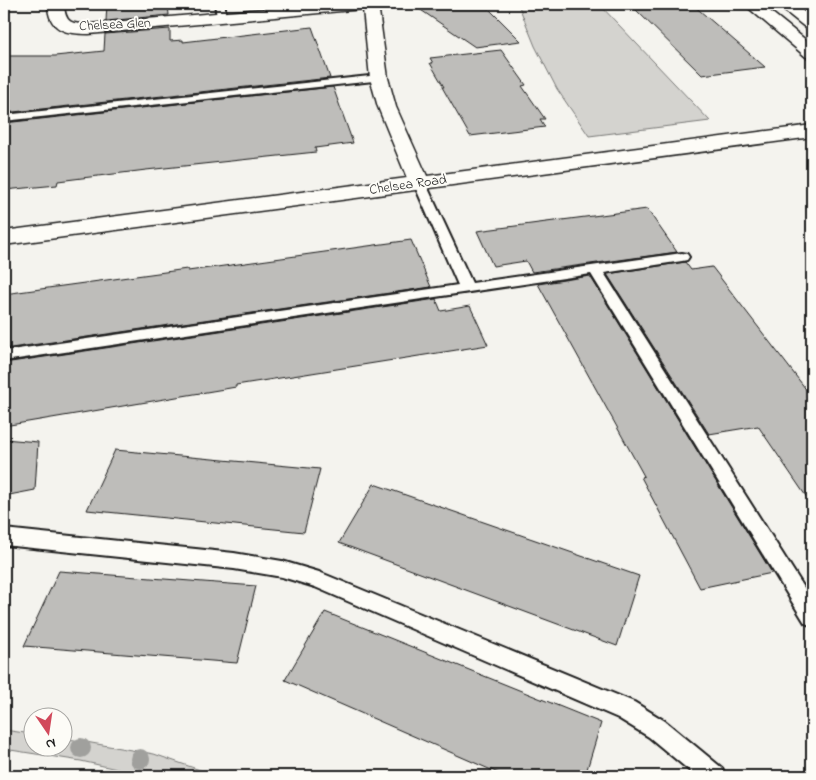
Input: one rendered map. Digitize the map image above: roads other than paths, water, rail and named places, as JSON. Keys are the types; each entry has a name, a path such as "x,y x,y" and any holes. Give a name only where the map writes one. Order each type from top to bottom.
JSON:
{"street":[{"name":"Chelsea Glen","path":"56,4 55,14 58,20 65,26 80,29 98,29 221,11 370,4"},
{"path":"370,4 379,78 386,107 420,184"},
{"path":"752,4 812,53"},
{"path":"784,4 812,25"},
{"name":"Chelsea Road","path":"4,238 812,131"}],"lane":[{"path":"4,118 379,78"},
{"path":"420,184 467,288"},
{"path":"4,356 682,257"},
{"path":"595,270 812,617"},
{"path":"4,537 234,561 282,569 319,580 626,710 657,729 714,776"}]}
